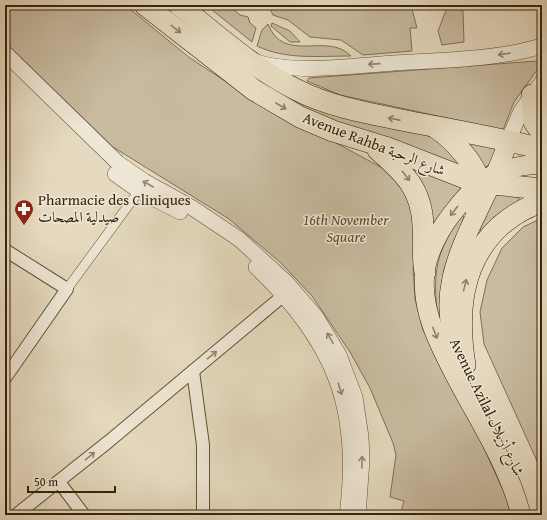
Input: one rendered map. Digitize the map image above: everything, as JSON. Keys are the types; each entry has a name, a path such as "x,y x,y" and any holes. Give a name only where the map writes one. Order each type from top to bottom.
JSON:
{"highway":[{"name":"Avenue Rahba شارع الرحبة","path":"145,5 269,100 317,124 490,180 542,189"},
{"name":"Avenue Rahba شارع الرحبة","path":"179,5 245,57 280,81 317,99 377,115 542,149"},
{"path":"537,88 534,122 542,133"},
{"path":"432,126 447,136 490,180 480,191 476,213"},
{"path":"366,141 398,168 414,189 423,214 425,272"},
{"path":"465,365 462,347 461,310 466,281 474,260 494,232 506,220 521,211 542,203"}],"main road":[{"name":"Avenue Azilal شارع أزيلال","path":"508,141 490,180 459,204 442,229 432,250 425,272 426,301 434,330 505,470 521,515"},
{"path":"490,180 516,167 542,164"},
{"name":"Avenue Azilal شارع أزيلال","path":"476,213 457,260 449,291 448,306 450,329 454,343 523,478 535,515"}],"street":[{"path":"245,57 274,66 304,68 503,54 542,46"},
{"path":"5,53 118,163 144,181 197,210 239,239 286,282 316,317 339,355 354,397 361,436 362,460 358,515"},
{"path":"5,68 100,161 139,191 187,216 217,235 246,258 284,296 310,327 330,360 343,398 350,438 351,457 351,480 347,515"},
{"path":"508,141 521,111 537,88"},
{"path":"5,378 67,289 139,191"},
{"path":"5,250 67,289"},
{"path":"16,515 59,482 284,296"},
{"path":"193,371 203,445 203,515"},
{"path":"59,482 84,515"}],"green space":[{"name":"16th November Square","path":"5,5 125,5 190,58 237,89 386,170 408,193 417,234 413,268 415,299 423,330 479,437 506,497 511,515 400,515 404,501 390,497 396,455 393,443 370,388 350,352 312,296 281,263 229,219 113,147 5,42"},
{"path":"158,5 163,5 238,63 442,142 464,169 353,130 304,108 261,84"},
{"path":"206,5 228,5 240,15 248,17 250,23 256,28 252,42"},
{"path":"268,5 411,5 417,28 410,28 412,51 363,55 341,40 310,37 288,20 273,15"},
{"path":"448,5 463,11 464,42 442,45 438,31"},
{"path":"272,23 290,31 300,42 290,42 271,26"},
{"path":"268,24 275,36 284,43 295,46 330,46 341,49 351,56 315,57 291,55 257,46 262,30"},
{"path":"539,62 540,66 514,102 503,130 340,95 307,81 309,78"},
{"path":"464,142 503,146 489,165 484,168"},
{"path":"406,166 466,183 430,243"},
{"path":"494,193 518,195 520,204 481,231 480,229"},
{"path":"462,215 464,217 444,269 441,288 442,316 438,317 436,301 436,275 438,263 446,240"},
{"path":"542,218 542,472 484,344 480,312 487,280 502,248 523,227"}],"place":[{"name":"Pharmacie des Cliniques صيدلية المصحات","path":"24,226"}]}
